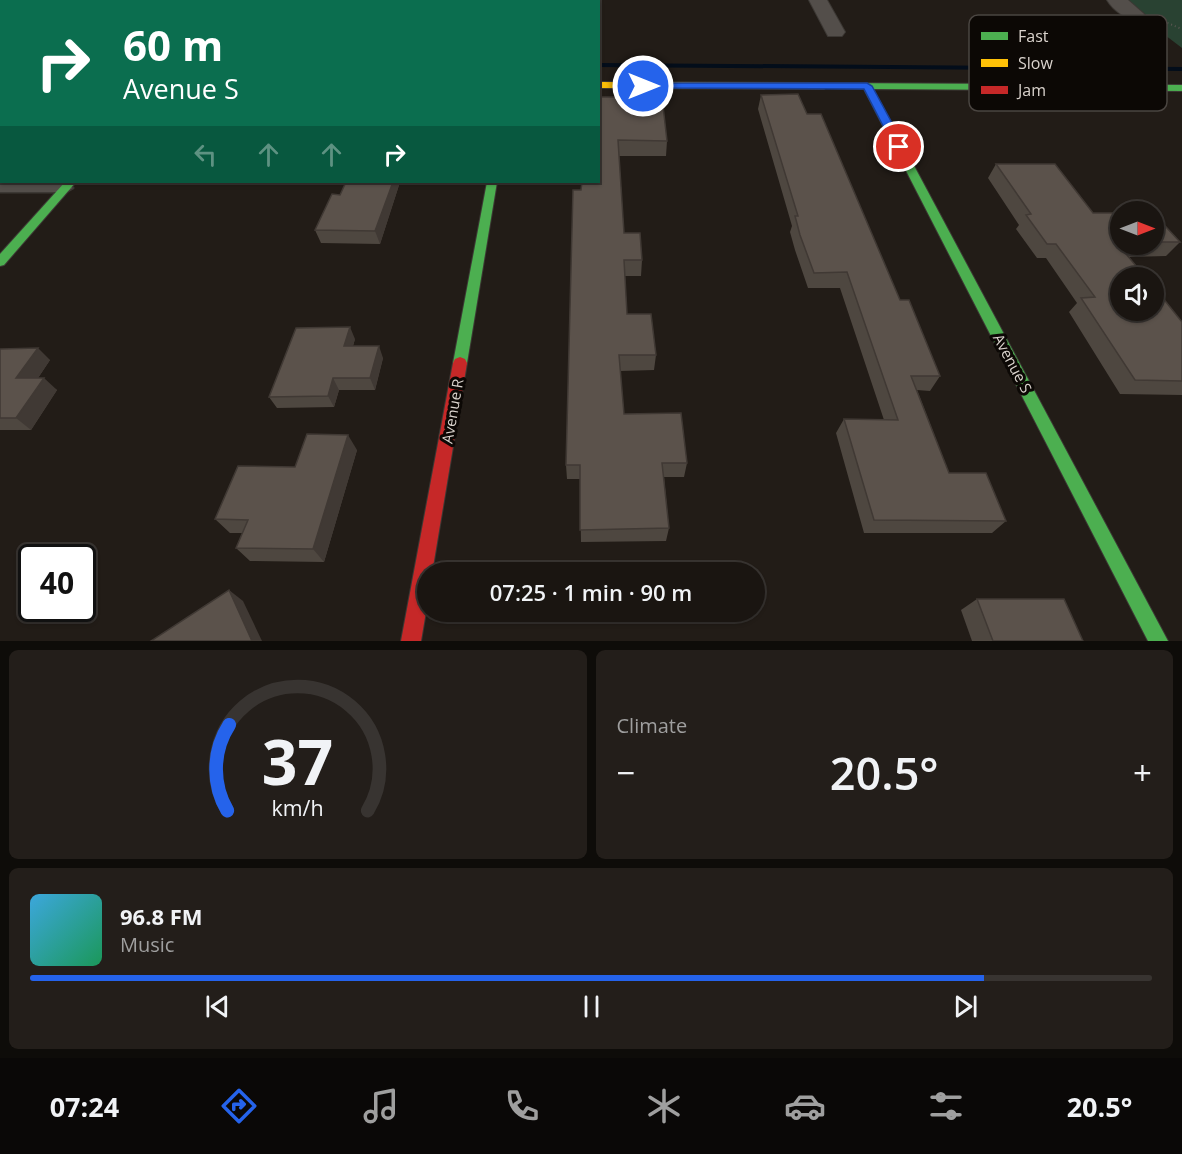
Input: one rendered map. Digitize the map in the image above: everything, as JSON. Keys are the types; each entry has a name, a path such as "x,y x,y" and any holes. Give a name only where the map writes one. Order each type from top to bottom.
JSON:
{"street":[{"path":"818,0 835,32"},
{"path":"1116,0 1134,14"},
{"path":"600,85 969,87"},
{"name":"Avenue S","path":"867,86 1158,641"},
{"path":"1167,88 1182,88"},
{"name":"Avenue R","path":"411,641 492,183"},
{"path":"0,262 68,185"}],"lane":[{"path":"0,188 68,185"}],"green space":[{"path":"1127,0 1182,0 1182,48 1167,37 1167,15 1146,15"}],"building":[{"path":"798,94 807,114 821,114 900,300 909,300 940,376 911,376 949,473 986,473 1006,521 874,520 844,419 898,420 847,272 814,273 800,235 795,216 798,216 761,95"},
{"path":"600,97 662,97 667,141 618,140 624,233 640,233 642,260 624,260 627,314 651,314 656,355 619,355 624,414 681,413 687,463 662,463 669,528 580,530 580,465 566,465 573,190 581,190 582,183 600,183"},
{"path":"996,164 1055,164 1093,213 1110,213 1110,255 1127,255 1137,267 1110,267 1110,321 1164,321 1164,300 1182,322 1182,381 1135,380 1081,298 1095,297 1056,244 1047,244 1026,215 1031,214"},
{"path":"346,183 393,183 375,231 315,230 332,194 340,195"},
{"path":"1164,225 1180,242 1164,242"},
{"path":"350,327 344,346 379,346 370,378 333,378 328,396 269,397 296,328"},
{"path":"38,348 16,378 44,378 16,418 0,418 0,349"},
{"path":"307,434 348,435 313,549 236,548 248,520 215,519 238,466 295,467"},
{"path":"229,590 252,641 151,641"},
{"path":"977,599 1064,599 1083,641 993,641"}],"waterway":[{"path":"600,65 969,68"},
{"path":"1167,69 1182,69"}],"traffic: fast":[{"path":"824,86 969,87"},
{"path":"867,86 1158,641"},
{"path":"1167,88 1182,88"},
{"path":"0,262 70,183"},
{"path":"460,363 492,183"}],"traffic: slow":[{"path":"600,85 824,86"}],"traffic: jam":[{"path":"411,641 460,363"}],"route":[{"path":"643,86 867,86 899,147"}]}
